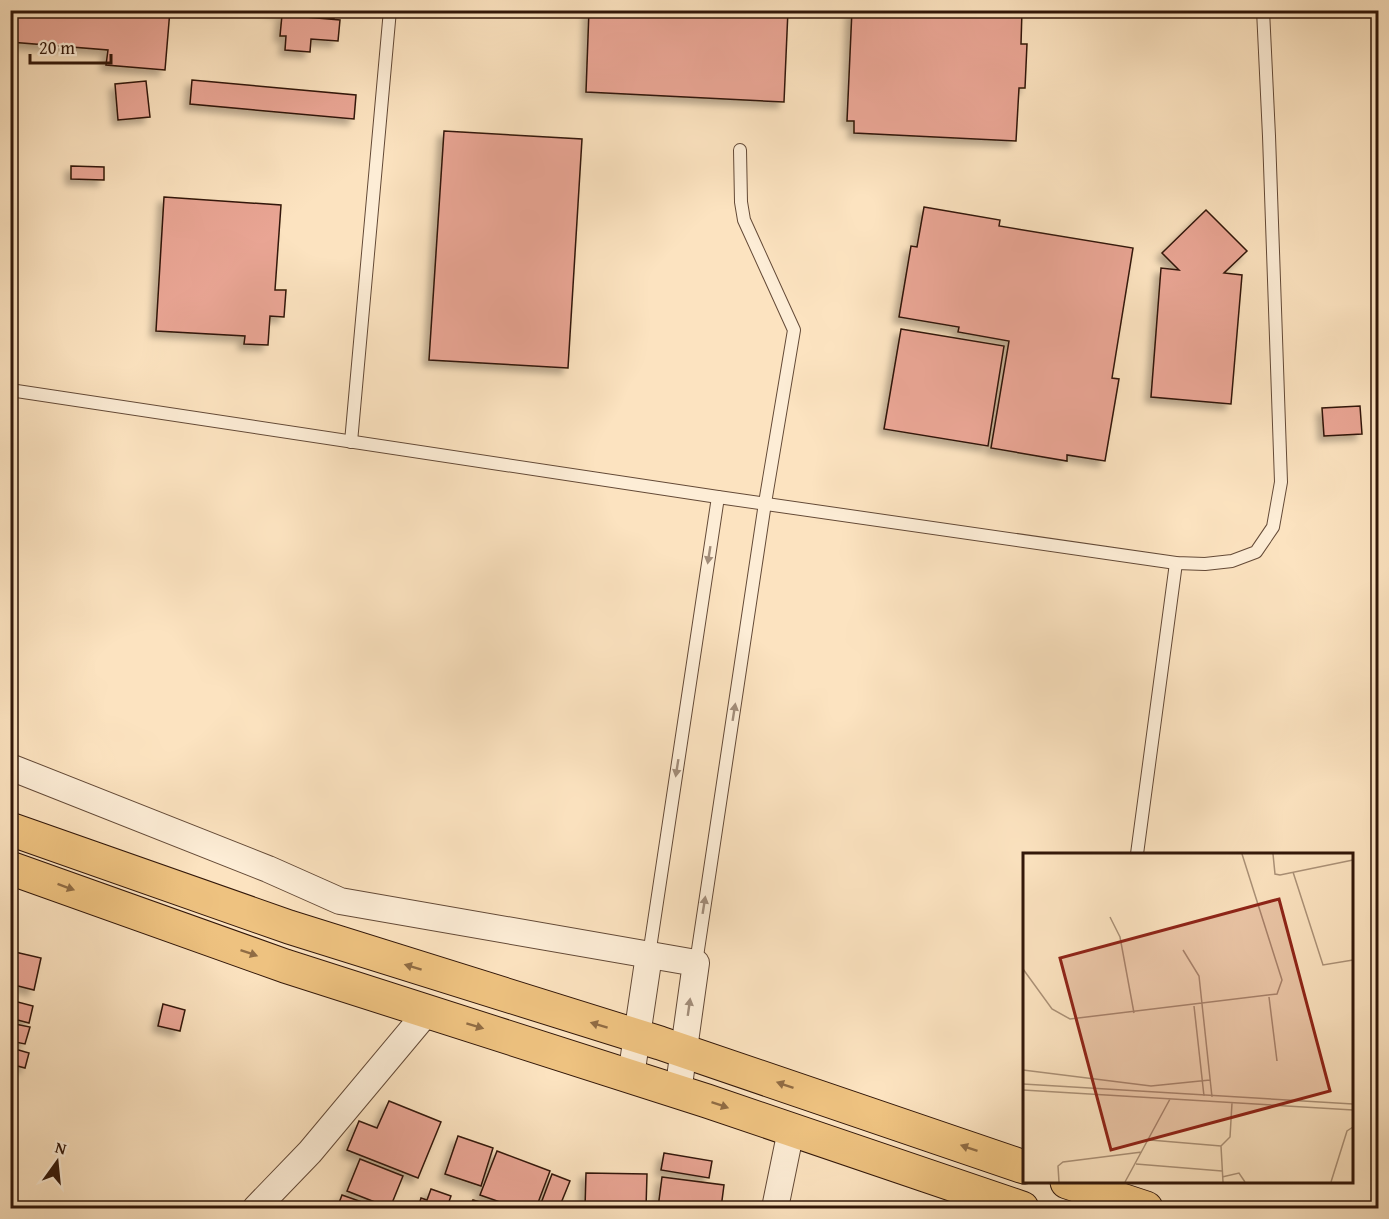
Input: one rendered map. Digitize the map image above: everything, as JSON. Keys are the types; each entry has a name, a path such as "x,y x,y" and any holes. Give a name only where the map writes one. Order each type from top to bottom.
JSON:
{"highway":[{"path":"10,829 289,927 683,1051 1023,1167"},
{"path":"10,868 285,966 631,1076 1022,1209"},
{"path":"1070,1183 1146,1209"}],"street":[{"path":"10,767 268,869 340,901 696,963 678,1092"},
{"path":"631,1076 649,955"},
{"path":"256,1209 310,1152 427,1012"},
{"path":"776,1209 791,1130"}],"lane":[{"path":"351,442 390,10"},
{"path":"10,390 718,497 1176,563 1204,564 1232,561 1256,552 1273,527 1281,482 1263,10"},
{"path":"696,963 765,503 794,330 744,220 741,202 740,150"},
{"path":"649,955 718,497"},
{"path":"1137,853 1176,563"}],"building":[{"path":"10,10 170,10 165,70 106,65 108,50 10,42"},
{"path":"269,10 335,10 334,19"},
{"path":"589,10 788,10 784,102 586,92"},
{"path":"852,10 1022,10 1021,44 1027,44 1025,88 1019,88 1016,141 854,133 854,121 847,121"},
{"path":"282,15 340,20 338,41 311,39 310,52 285,50 286,36 280,36"},
{"path":"192,80 356,95 354,119 190,104"},
{"path":"146,81 150,117 118,120 115,84"},
{"path":"444,131 582,139 568,368 429,360"},
{"path":"71,166 104,167 104,180 71,179"},
{"path":"164,197 281,205 275,290 286,290 284,317 270,316 268,345 244,344 245,336 156,331"},
{"path":"924,207 1000,220 999,226 1133,248 1112,378 1119,379 1105,461 1067,455 1067,461 991,448 1009,341 958,332 959,327 899,317 911,246 917,247"},
{"path":"1206,210 1247,251 1224,273 1242,275 1231,404 1151,397 1161,268 1179,270 1162,253"},
{"path":"901,329 1004,346 988,446 884,429"},
{"path":"1360,406 1362,434 1324,436 1322,408"},
{"path":"15,952 41,958 34,990 10,984 10,969"},
{"path":"10,1000 33,1006 29,1023 10,1018"},
{"path":"163,1004 185,1010 180,1031 158,1026"},
{"path":"10,1023 30,1027 25,1044 10,1041"},
{"path":"15,1049 29,1053 25,1068 10,1064"},
{"path":"389,1101 441,1122 418,1178 347,1150 359,1121 377,1128"},
{"path":"458,1136 493,1148 481,1186 445,1174"},
{"path":"497,1151 550,1171 536,1208 517,1208 480,1195"},
{"path":"664,1153 712,1161 709,1178 661,1170"},
{"path":"360,1159 403,1176 390,1208 347,1191"},
{"path":"586,1173 647,1174 646,1208 585,1208"},
{"path":"552,1174 570,1181 559,1208 540,1206"},
{"path":"662,1177 724,1185 721,1208 658,1208"},
{"path":"431,1189 451,1196 447,1207 452,1208 410,1208 412,1202 419,1205 421,1198 427,1200"},
{"path":"342,1195 379,1208 337,1208"},
{"path":"473,1200 502,1208 469,1208"}]}
